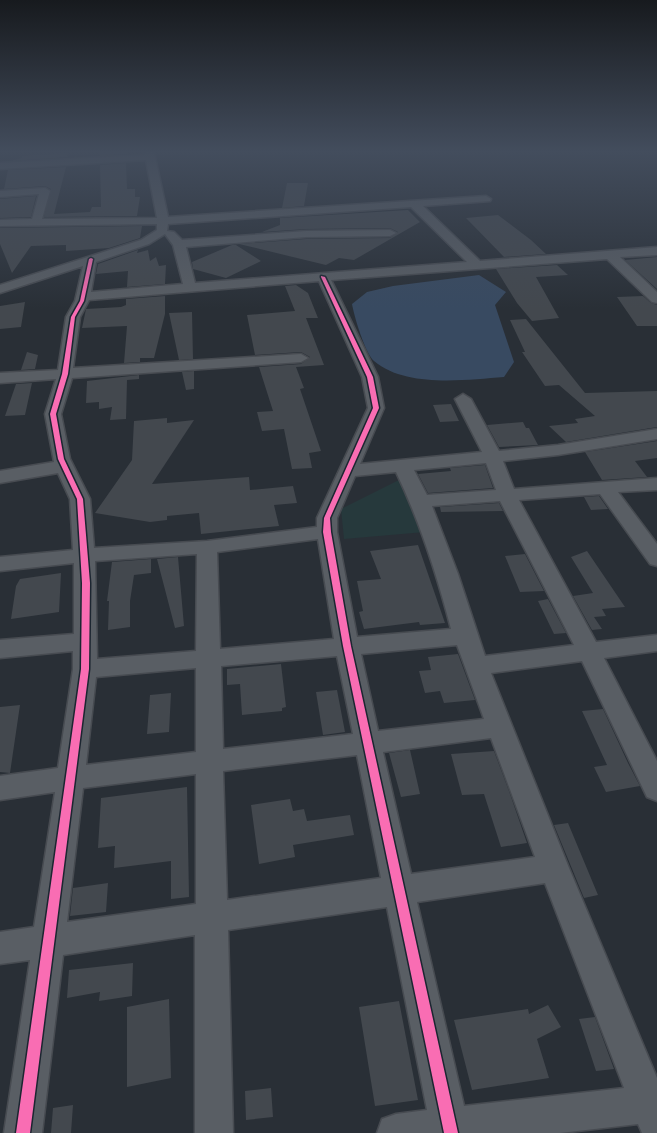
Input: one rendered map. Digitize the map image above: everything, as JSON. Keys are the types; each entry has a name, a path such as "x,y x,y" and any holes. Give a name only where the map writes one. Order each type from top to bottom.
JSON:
{"street":[{"path":"36,223 41,204"},
{"path":"159,204 163,226 174,236 179,244 190,288"},
{"path":"0,223 163,226 414,204 476,264"},
{"path":"295,213 306,234"},
{"path":"0,289 144,242 163,226"},
{"path":"179,244 306,234 390,233"},
{"path":"84,296 657,251"},
{"path":"609,254 657,299"},
{"path":"24,1133 85,669 84,555 80,499 65,466 53,414 65,374 74,317 84,296 91,259"},
{"path":"323,277 370,377 376,408 327,518 328,532 347,646 450,1130"},
{"path":"0,378 301,358"},
{"path":"463,399 492,457 506,495 589,652 657,789"},
{"path":"347,471 558,450 657,434"},
{"path":"0,477 65,466"},
{"path":"396,1133 450,1130 655,1110 554,868 466,636 447,574 420,501 403,466"},
{"path":"420,501 657,484"},
{"path":"605,488 657,559"},
{"path":"0,564 84,555 207,547 328,532"},
{"path":"207,547 214,1133"},
{"path":"85,669 466,636"},
{"path":"0,649 86,641"},
{"path":"477,666 657,643"},
{"path":"0,788 500,727"},
{"path":"0,948 554,868"}],"shaded area":[{"path":"403,478 425,532 344,539 341,509"}],"water":[{"path":"479,275 506,292 495,305 514,362 504,377 472,380 419,379 387,370 374,361 360,334 352,304 367,292 393,286"}],"building":[{"path":"0,204 34,204 31,217 0,218"},
{"path":"47,204 57,204 54,214 90,212 92,207 101,207 101,204 139,204 137,216 44,217"},
{"path":"283,204 304,204 304,206 282,208"},
{"path":"408,210 420,222 354,260 339,258 326,265 239,244 306,239 390,238 398,232 390,228 306,229 262,232 280,225 280,218"},
{"path":"498,215 546,254 504,257 466,218"},
{"path":"142,226 140,238 109,248 66,251 66,245 31,246 12,273 0,244 0,228"},
{"path":"236,245 261,261 226,278 193,269 192,262"},
{"path":"138,250 137,253 148,250 150,261 156,257 159,266 166,265 165,284 127,287 128,271 96,274 98,264"},
{"path":"657,257 657,289 625,260"},
{"path":"557,265 568,275 536,277 559,318 532,321 517,303 496,269"},
{"path":"296,285 308,293 318,318 306,318 324,365 296,367 304,388 300,389 321,451 309,453 312,468 292,469 284,429 262,431 257,412 273,411 259,367 301,364 310,357 301,352 255,355 247,315 295,311 285,286"},
{"path":"165,296 165,314 154,358 140,358 140,362 124,363 127,326 82,328 86,309 121,307 126,305 126,299"},
{"path":"643,296 651,303 657,305 657,326 637,326 617,297"},
{"path":"25,302 21,327 0,329 0,306"},
{"path":"192,312 193,359 179,360 169,313"},
{"path":"526,319 585,393 657,391 657,427 566,442 549,426 578,423 575,419 595,416 559,385 545,386 522,352 525,352 510,320"},
{"path":"27,352 38,355 35,369 21,370"},
{"path":"194,371 194,389 186,390 182,372"},
{"path":"139,375 139,379 127,380 126,419 110,420 112,407 99,409 99,402 86,403 87,381"},
{"path":"32,383 25,415 5,416 16,384"},
{"path":"451,404 459,421 440,422 433,405"},
{"path":"167,418 167,423 194,420 152,484 249,477 250,490 293,486 297,503 274,505 279,526 201,534 199,513 167,516 167,520 150,522 95,513 132,460 134,421"},
{"path":"523,422 526,428 529,428 538,445 499,447 487,425"},
{"path":"657,441 657,458 635,461 647,477 602,480 585,452"},
{"path":"485,465 493,488 428,493 418,474 451,471 450,468"},
{"path":"599,496 608,509 591,510 584,497"},
{"path":"499,503 503,511 441,512 440,507"},
{"path":"418,545 445,623 420,625 419,622 364,629 359,612 363,611 357,581 381,579 370,551"},
{"path":"587,551 625,607 602,609 606,616 594,617 602,629 592,630 573,596 593,593 571,557"},
{"path":"525,554 544,591 520,592 505,556"},
{"path":"178,557 184,626 175,628 157,559"},
{"path":"151,559 151,573 134,575 130,601 130,627 108,630 109,601 107,601 112,562"},
{"path":"61,573 59,612 11,619 16,586 20,579"},
{"path":"548,599 566,633 554,634 538,601"},
{"path":"458,654 475,700 444,703 440,691 425,693 419,671 431,670 428,657"},
{"path":"281,664 286,707 282,708 282,711 242,715 240,684 227,685 227,669"},
{"path":"337,690 345,732 323,735 316,692"},
{"path":"171,693 169,732 147,734 150,695"},
{"path":"20,705 10,773 0,772 0,707"},
{"path":"603,709 640,786 606,792 594,767 607,765 582,711"},
{"path":"410,750 420,794 401,797 389,753"},
{"path":"494,751 527,843 501,847 484,794 462,795 451,754"},
{"path":"187,787 189,897 171,899 171,861 114,868 115,846 98,848 101,798"},
{"path":"290,799 293,811 304,809 307,821 350,815 354,835 293,845 295,857 259,864 251,805"},
{"path":"568,823 598,895 584,898 554,825"},
{"path":"108,883 106,912 70,916 73,888"},
{"path":"133,963 132,996 99,1001 100,992 67,998 69,970"},
{"path":"169,999 171,1078 127,1087 127,1007"},
{"path":"399,1001 418,1100 375,1106 359,1007"},
{"path":"548,1005 561,1027 537,1039 549,1078 472,1090 454,1020 528,1009 529,1014"},
{"path":"595,1017 614,1069 596,1071 579,1019"},
{"path":"271,1088 273,1117 246,1120 245,1091"},
{"path":"73,1105 71,1133 51,1133 53,1108"}],"cycle path":[{"path":"23,1133 85,669 86,583 80,499 61,459 53,414 65,374 73,317 82,301 91,259"},
{"path":"323,277 370,377 376,408 327,518 327,532 347,646 451,1133"}]}
